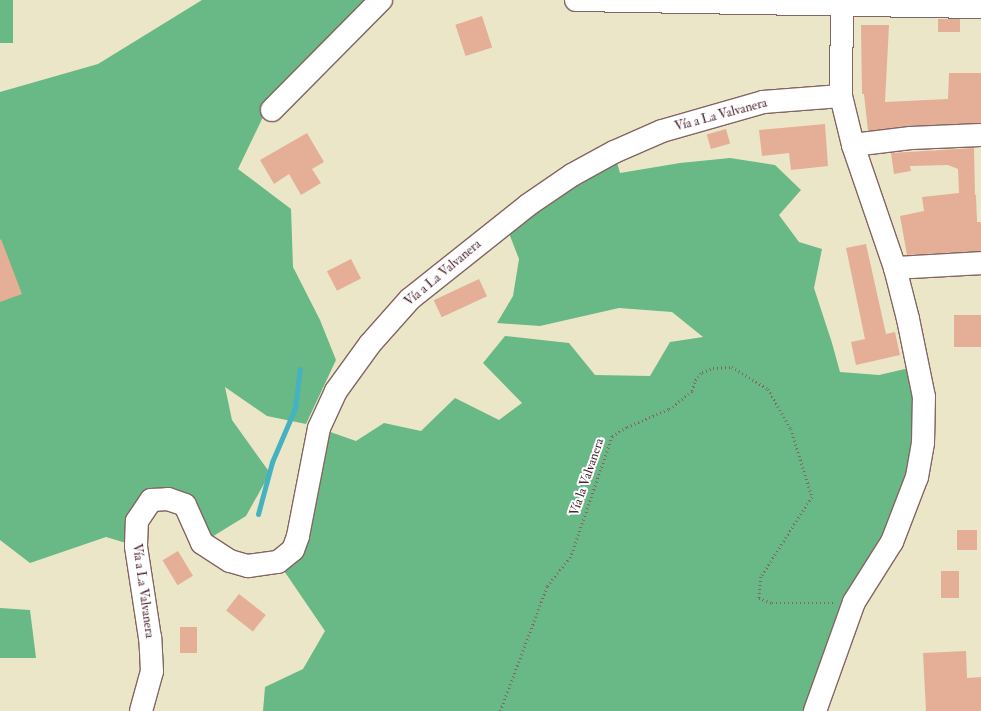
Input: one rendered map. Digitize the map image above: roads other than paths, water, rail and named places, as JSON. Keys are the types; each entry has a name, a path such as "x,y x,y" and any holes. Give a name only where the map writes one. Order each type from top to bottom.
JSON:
{"street":[{"path":"272,110 381,0"},
{"path":"576,0 842,3 981,7"},
{"path":"815,711 854,602 892,542 917,477 923,443 924,397 896,268 853,145 841,96 842,3"},
{"name":"Vía a La Valvanera","path":"141,711 152,671 150,638 136,546 136,534 137,521 151,500 168,499 185,505 202,543 230,561 248,566 278,562 293,550 298,536 319,428 336,391 370,344 410,299 528,205 572,175 614,152 662,130 763,102 841,96"},
{"path":"853,145 911,138 980,135"},
{"path":"896,268 981,263"}],"waterway":[{"path":"258,514 272,462 295,408 300,369"}]}
